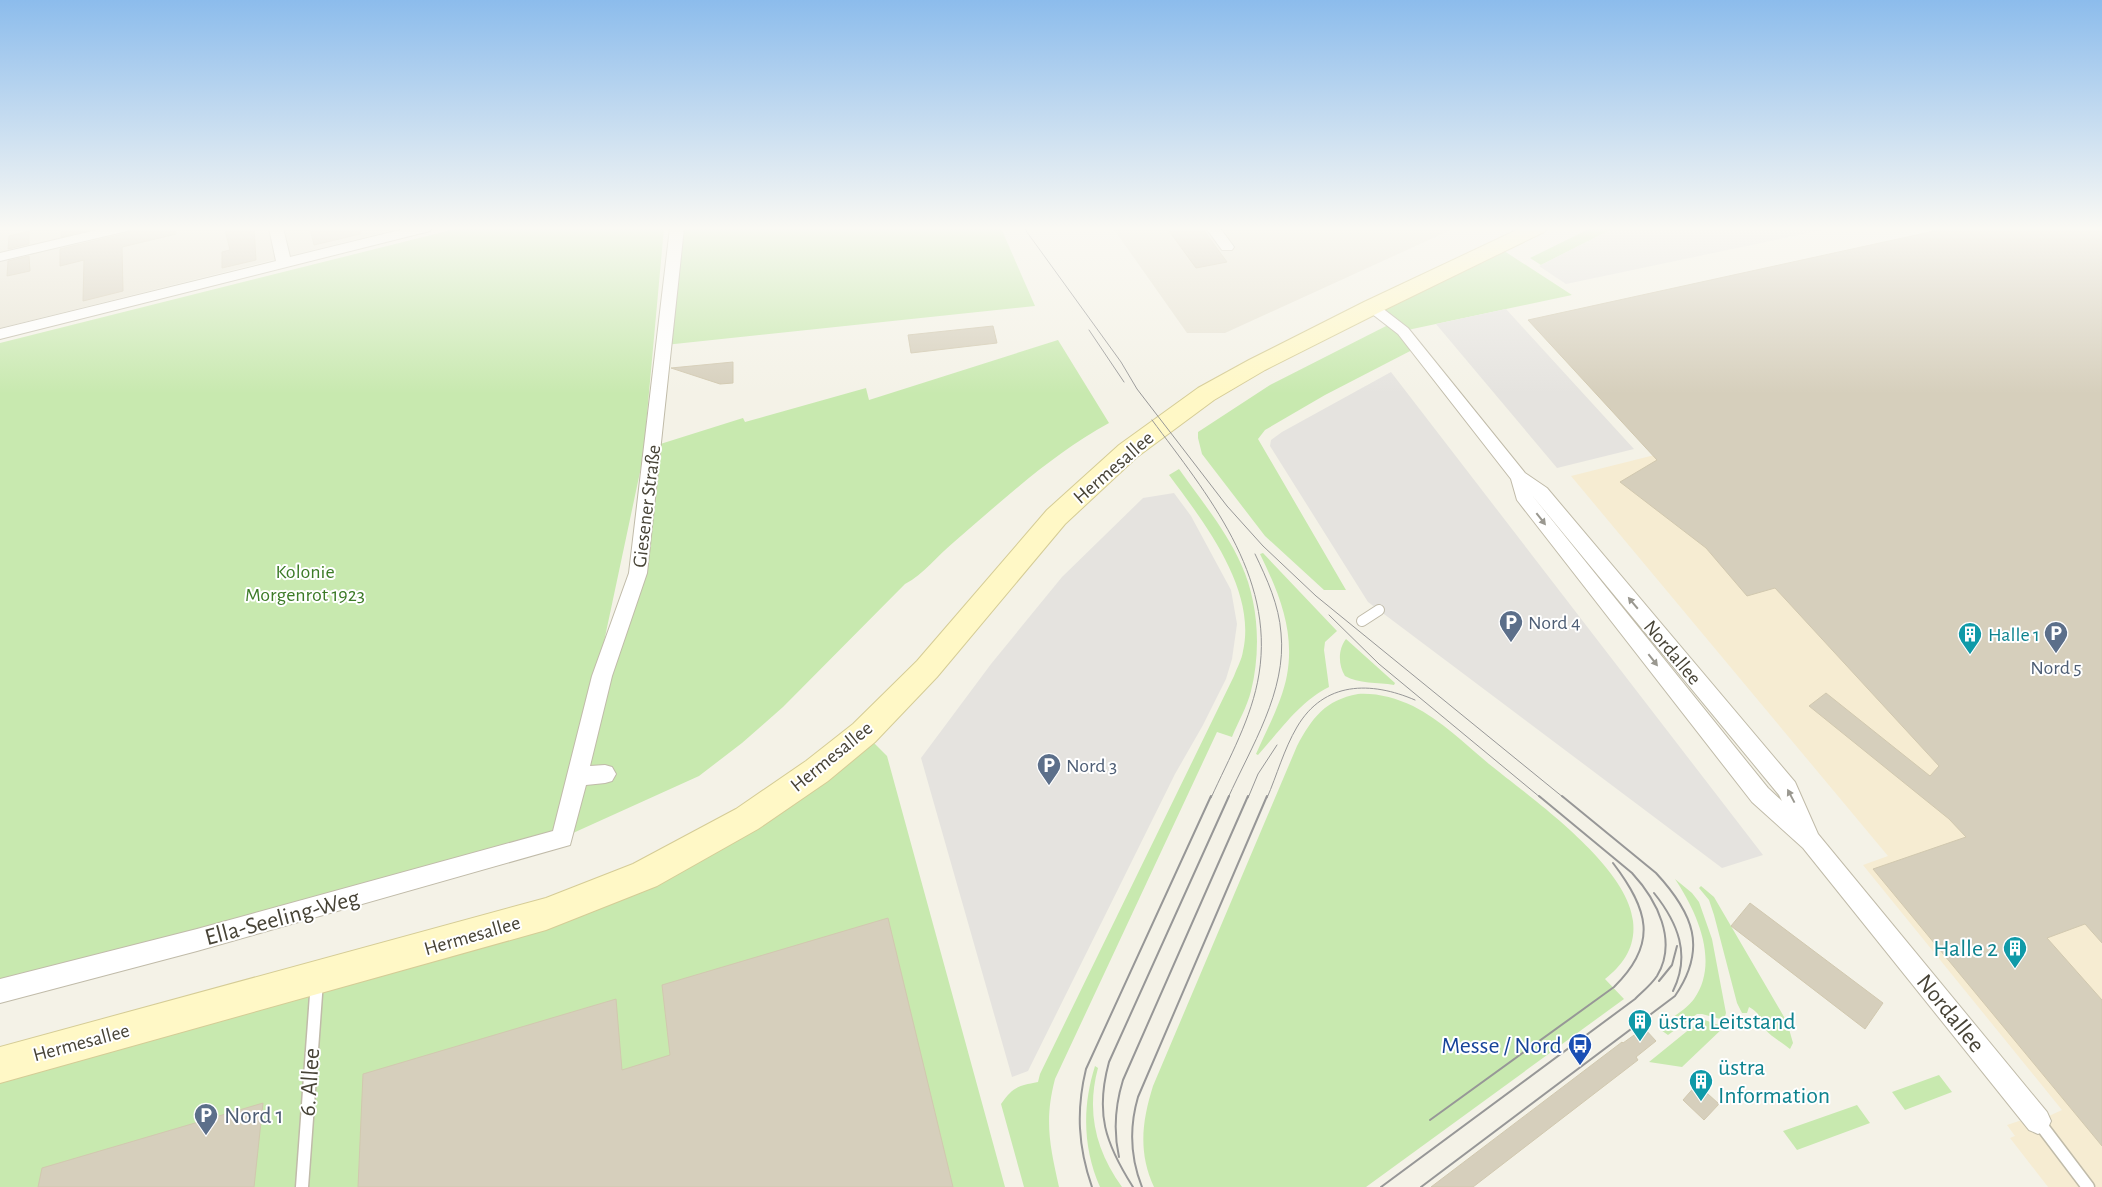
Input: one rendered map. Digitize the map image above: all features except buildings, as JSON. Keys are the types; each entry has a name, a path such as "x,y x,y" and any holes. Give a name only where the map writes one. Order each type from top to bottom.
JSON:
{"main road":[{"name":"Hermesallee","path":"0,1065 546,914 645,875 747,819 817,771 864,733 927,669 1056,517 1128,450 1206,394 1257,365 1421,283"}],"street":[{"path":"0,334 205,283"},
{"name":"Giesener Straße","path":"562,838 602,676 638,573 671,283"},
{"name":"Nordallee","path":"1372,307 1403,331 1519,477 1523,496 1760,795 1811,841 2038,1121"},
{"path":"577,776 605,774"},
{"name":"Ella-Seeling-Weg","path":"0,990 197,940 562,838"}],"lane":[{"path":"1362,622 1379,610"},
{"name":"6. Allee","path":"302,1187 317,978"},
{"name":"Nordallee","path":"2038,1121 2088,1187"}],"shaded area":[{"path":"0,283 179,283 0,328"},
{"path":"1152,283 1334,283 1225,333 1187,333"},
{"name":"Halle 1","path":"2072,283 2102,283 2102,1187 2048,1187 2010,1138 2015,1136 2007,1125 2022,1120 2027,1126 2062,1110 1863,865 1888,856 1571,476 1942,383"},
{"path":"1506,309 1634,449 1557,468 1436,324"},
{"name":"Nord 4","path":"1391,372 1763,855 1722,868 1368,602 1270,446 1271,440 1282,432"},
{"name":"Nord 3","path":"1174,493 1191,516 1231,590 1237,624 1232,659 1226,679 1175,774 1028,1071 1012,1077 921,758 991,664 1062,577 1143,498"}],"green space":[{"name":"Kolonie Morgenrot 1923","path":"238,283 659,283 643,458 567,816 638,573 654,446 743,418 745,422 866,388 869,400 1058,340 1109,423 1088,435 1028,478 924,570 905,584 783,707 742,743 699,776 562,838 0,990 0,343"},
{"path":"671,283 1025,283 1035,306 665,345"},
{"path":"1422,283 1554,283 1572,295 1403,331 1416,348 1325,395 1265,430 1258,439 1346,590 1324,590 1265,536 1202,454 1198,432 1270,385 1392,323 1372,307"},
{"path":"1179,469 1228,539 1247,579 1255,611 1257,644 1251,691 1232,737 1217,732 1055,1079 1049,1121 1053,1159 1059,1187 1024,1187 1001,1104 1016,1088 1038,1082 1040,1074 1241,660 1245,628 1242,604 1235,580 1211,535 1169,475"},
{"path":"1263,553 1337,631 1325,642 1324,650 1329,687 1318,693 1299,709 1258,755 1256,754 1282,695 1289,659 1289,643 1284,613 1260,554"},
{"path":"1346,639 1395,683 1394,685 1362,682 1345,676 1341,667 1340,657 1341,647"},
{"path":"1358,694 1372,694 1393,698 1413,706 1433,718 1551,814 1596,856 1614,878 1627,900 1633,921 1633,938 1627,954 1618,967 1605,979 1624,999 1366,1187 1154,1187 1146,1162 1143,1137 1146,1112 1153,1086 1297,746 1314,719 1328,706"},
{"path":"864,733 887,756 1005,1187 0,1187 0,1065 645,875"},
{"path":"1675,879 1692,893 1699,902 1712,939 1726,1013 1724,1020 1697,1014 1668,1035 1658,1028 1691,1003 1702,985 1705,969 1705,953 1698,922"},
{"path":"1701,886 1714,897 1787,1022 1793,1043 1790,1049 1767,1032 1758,1015 1749,1007 1747,1013 1742,1013 1737,1003 1714,915 1709,900 1699,888"},
{"path":"1702,1019 1724,1027 1682,1067 1649,1062"},
{"path":"1095,1066 1098,1068 1093,1100 1096,1130 1106,1159 1122,1187 1100,1187 1090,1157 1086,1112"},
{"path":"1939,1075 1952,1092 1905,1110 1892,1092"},
{"path":"1857,1105 1870,1123 1797,1150 1783,1131"}],"tram line":[{"path":"1064,283 1121,362 1137,389 1227,506 1263,546 1316,596 1564,798"},
{"path":"1089,330 1124,382"},
{"path":"1152,420 1194,477 1232,538 1247,570 1257,603 1261,638 1256,690 1239,737 1211,798"},
{"path":"1228,798 1256,739 1273,697 1281,655 1281,633 1278,612 1255,554"},
{"path":"1329,615 1379,664 1541,798"},
{"path":"1267,798 1292,735 1308,712 1321,701 1335,693 1365,688 1382,690 1415,700"},
{"path":"1248,798 1258,774 1277,745"},
{"path":"1092,1187 1081,1143 1080,1128 1081,1099 1086,1069 1211,796"},
{"path":"1133,1187 1115,1156 1105,1127 1103,1097 1109,1062 1229,796"},
{"path":"1119,1157 1116,1118 1123,1080 1248,796"},
{"path":"1142,1187 1135,1165 1132,1142 1133,1120 1138,1097 1267,796"},
{"path":"1381,1187 1635,999 1655,979 1663,963 1665,935 1662,921 1641,884 1632,873 1539,796"},
{"path":"1421,1187 1675,996 1685,979 1691,962 1693,947 1692,931 1679,902 1656,873 1562,796"},
{"path":"1430,1120 1614,987 1628,971 1638,956 1643,941 1644,926 1641,911 1634,896 1613,863"},
{"path":"1654,893 1670,916 1679,940 1681,965 1673,991"},
{"path":"1659,981 1672,965 1677,946"}],"place":[{"name":"Nord 4","path":"1511,643"},
{"name":"Nord 5","path":"2056,654"},
{"name":"Halle 1","path":"1970,655"},
{"name":"Nord 3","path":"1049,786"},
{"name":"Halle 2","path":"2015,969"},
{"name":"üstra Leitstand","path":"1640,1042"},
{"name":"Messe / Nord","path":"1580,1066"},
{"name":"üstra Information","path":"1701,1102"},
{"name":"Nord 1","path":"206,1136"}]}
